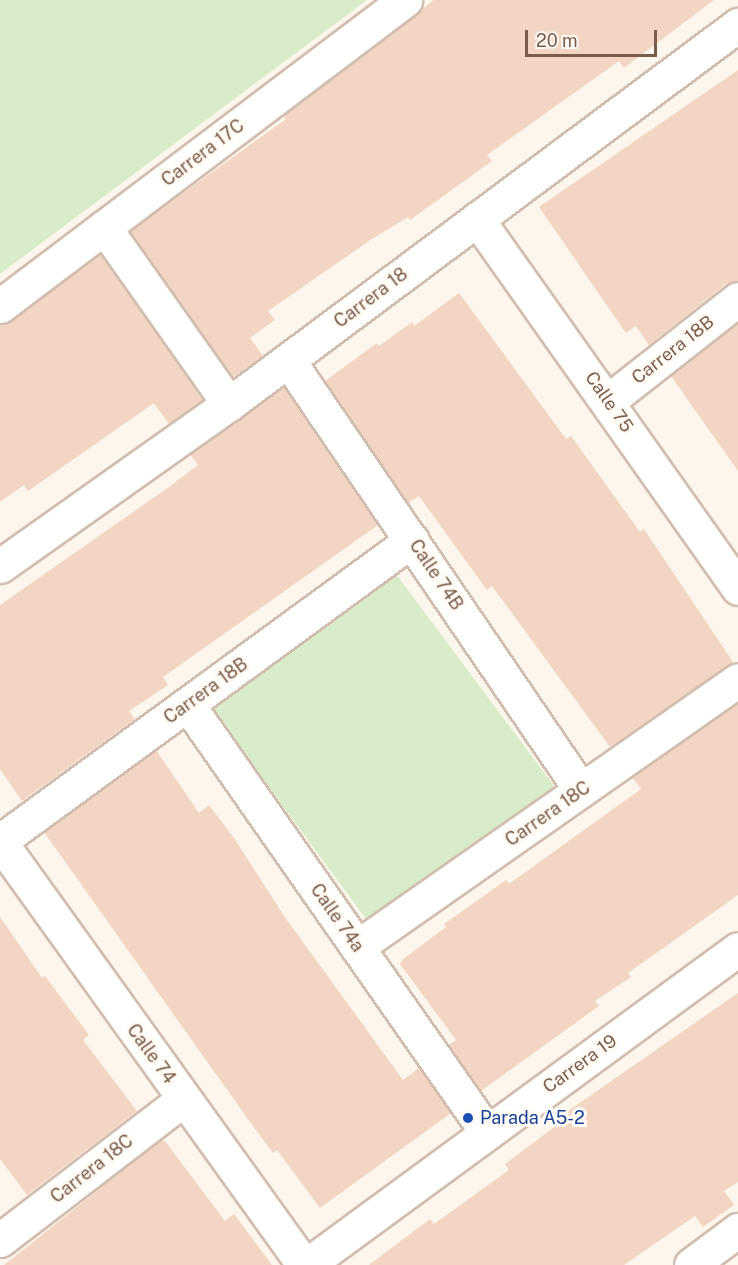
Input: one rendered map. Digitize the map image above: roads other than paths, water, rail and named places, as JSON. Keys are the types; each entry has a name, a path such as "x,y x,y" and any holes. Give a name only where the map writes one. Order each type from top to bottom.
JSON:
{"street":[{"name":"Carrera 17C","path":"0,306 405,0"},
{"name":"Carrera 18","path":"0,566 229,404 738,25"},
{"name":"Calle 75","path":"477,219 609,401 738,588"},
{"path":"104,227 229,404"},
{"name":"Carrera 18B","path":"609,401 738,300"},
{"name":"Calle 74B","path":"288,360 581,790"},
{"name":"Carrera 18B","path":"0,842 412,540"},
{"name":"Carrera 18C","path":"357,947 738,681"},
{"name":"Calle 74a","path":"188,705 486,1131"},
{"name":"Calle 74","path":"0,842 305,1265"},
{"name":"Carrera 19","path":"305,1265 738,949"},
{"name":"Carrera 18C","path":"4,1228 183,1098"},
{"path":"691,1265 738,1230"}],"place":[{"name":"Parada A5-2","path":"468,1118"}]}
